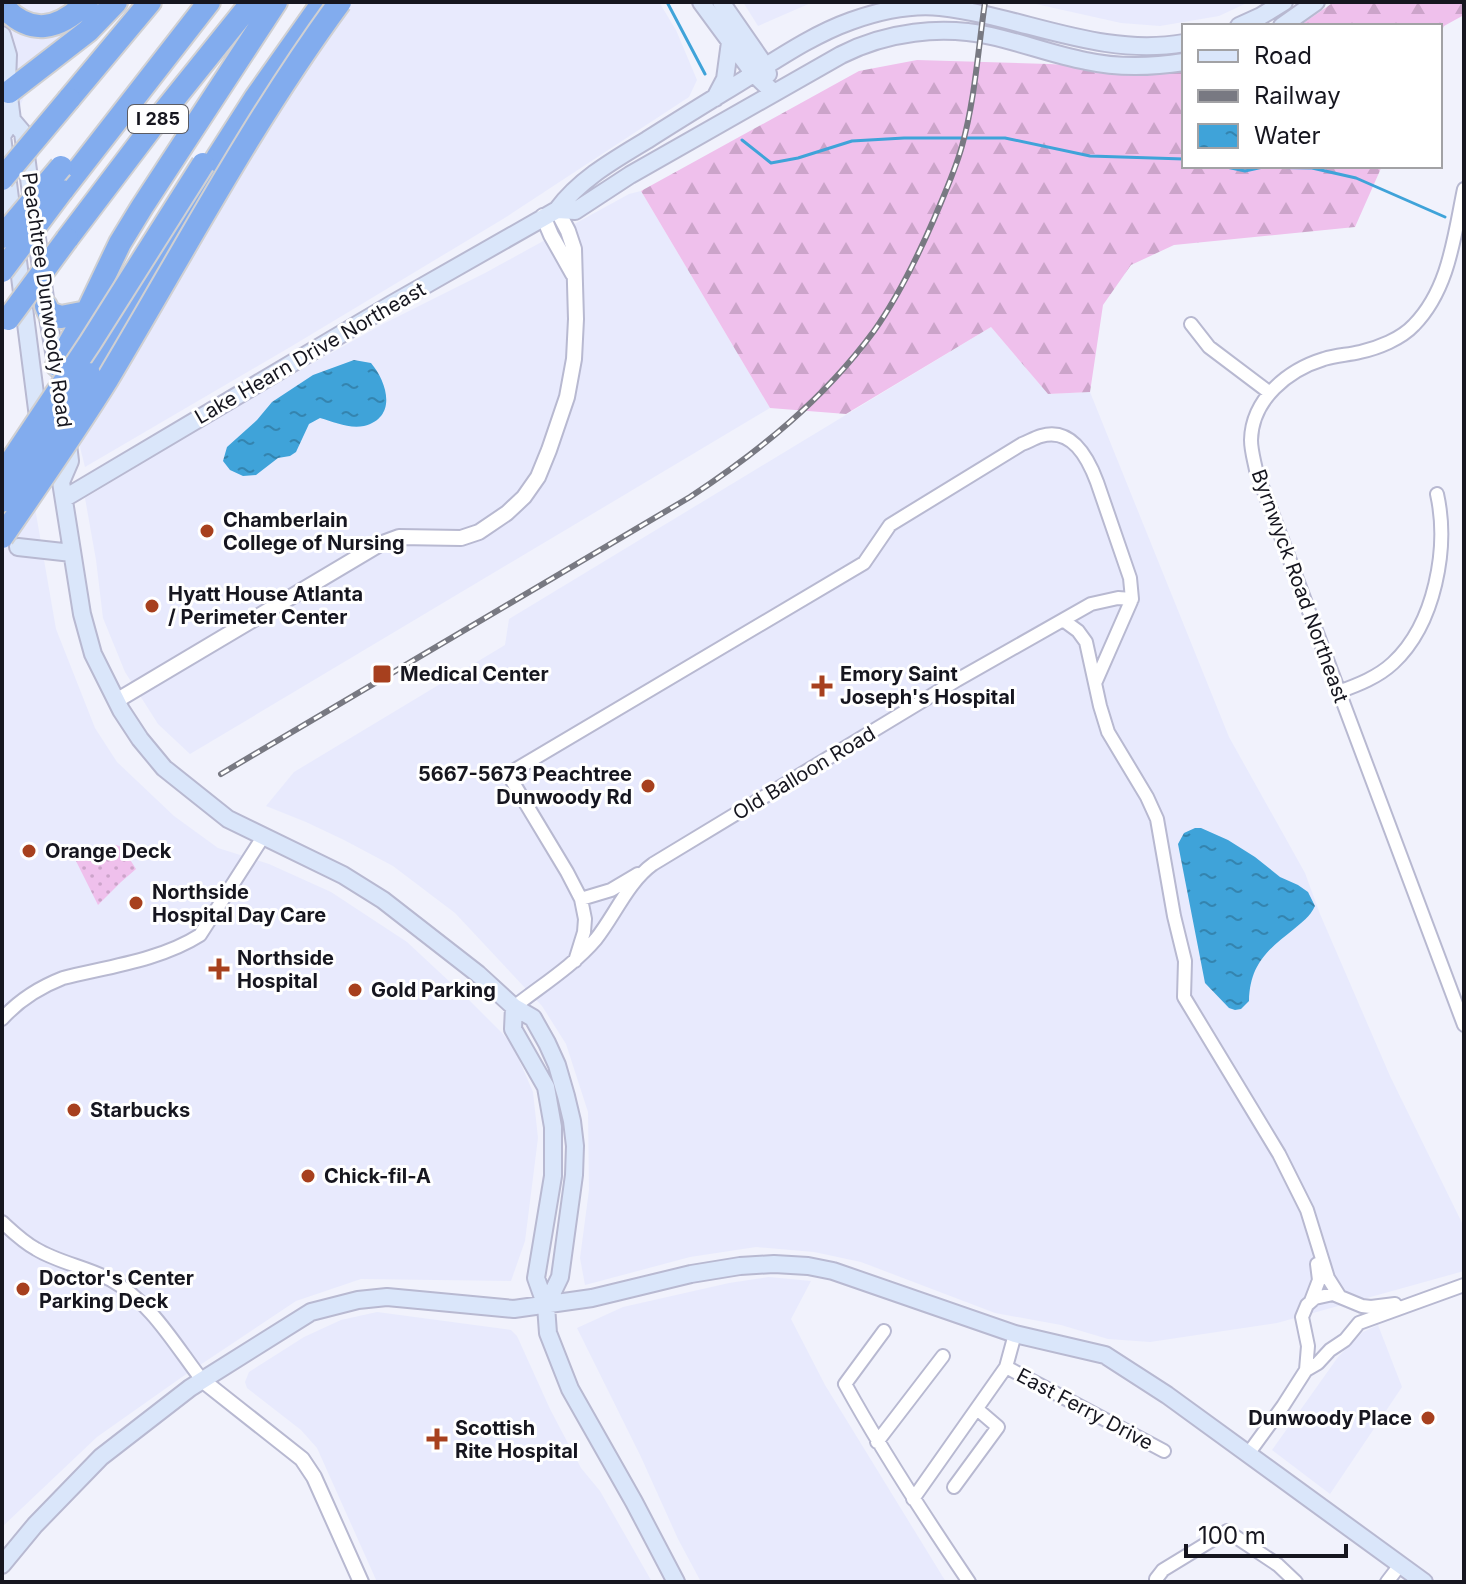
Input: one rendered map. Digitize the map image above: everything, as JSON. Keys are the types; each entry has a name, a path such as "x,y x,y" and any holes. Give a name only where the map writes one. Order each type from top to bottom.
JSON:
{"highway":[{"path":"2,5 24,24 43,27 66,21 87,2"},
{"path":"6,83 88,31 116,2"},
{"path":"2,179 150,2"},
{"name":"I 285","path":"2,271 209,2"},
{"name":"I 285","path":"5,324 158,119 252,2"},
{"path":"57,365 120,243 276,2"},
{"path":"2,475 203,164 277,57 320,2"},
{"path":"2,501 89,374 217,158 320,2"},
{"path":"10,542 243,148 340,2"},
{"path":"2,237 61,167 103,138"},
{"path":"46,306 49,313 61,317 87,312"}],"main road":[{"path":"701,2 737,38 773,92"},
{"path":"715,98 725,79 737,38 721,2"},
{"path":"1243,24 1284,2"},
{"path":"1285,24 1316,2"},
{"name":"Lake Hearn Drive Northeast","path":"63,490 550,213 600,169 760,70 849,21 881,12 934,4 1109,44 1156,46 1182,43"},
{"name":"Lake Hearn Drive Northeast","path":"550,213 575,211 630,175 773,92 856,47 891,37 934,31 960,32 1106,64 1150,66 1182,62"},
{"name":"Peachtree Dunwoody Road","path":"2,35 8,55 6,83 12,120 23,133 70,461 63,490 82,614 93,654 140,739 164,768 228,819 343,875 383,900 478,974 514,1007 533,1018 557,1065 572,1121 575,1146 560,1277 546,1306"},
{"name":"Peachtree Dunwoody Road","path":"12,120 2,136 45,471 63,490"},
{"path":"10,542 72,553"},
{"path":"6,1560 35,1525 101,1457 202,1380 311,1312 358,1300 387,1297 514,1309 546,1306 691,1274 774,1264 808,1266 853,1277 1015,1334 1105,1355 1167,1395 1424,1582"},
{"path":"546,1306 548,1333 570,1389 676,1582"}],"street":[{"path":"934,4 934,31"},
{"name":"Byrnwyck Road Northeast","path":"1464,189 1445,276 1432,304 1412,328 1393,340 1363,352 1326,358 1285,378 1260,406 1251,441 1256,470 1464,1025"},
{"path":"113,694 139,688 380,544 399,537 461,538 479,532 524,497 538,477 549,450 567,397 574,359 575,277 551,235 550,213"},
{"path":"1191,324 1209,347 1270,393"},
{"path":"575,961 584,932 581,899 508,774 864,563 890,525 1022,444 1042,435 1073,442 1092,468 1130,578 1132,599 1096,681"},
{"path":"1338,692 1376,676 1392,664 1414,637 1434,588 1440,553 1442,528 1437,494"},
{"name":"Old Balloon Road","path":"514,1007 575,961 597,937 648,868 944,688 1091,604 1118,598 1132,599"},
{"path":"1063,620 1078,631 1086,642 1108,732 1157,819 1185,961 1184,997 1279,1154 1307,1210 1328,1278 1354,1312 1356,1325"},
{"path":"2,1019 11,1009 49,983 164,953 200,935 263,837"},
{"path":"581,899 611,890 648,868"},
{"path":"2,1222 38,1250 124,1288 162,1325 202,1380 302,1459 314,1477 361,1582"},
{"path":"1306,1370 1308,1346 1302,1317 1319,1280 1316,1241"},
{"path":"1248,1454 1306,1370 1350,1336 1356,1325 1464,1285"},
{"path":"1311,1301 1333,1294 1371,1307 1416,1301"},
{"path":"884,1331 845,1384 877,1442 969,1582"},
{"path":"913,1499 1006,1367 1015,1334"},
{"path":"877,1442 943,1356"},
{"name":"East Ferry Drive","path":"1006,1367 1164,1451"},
{"path":"954,1487 998,1427 977,1409"},
{"path":"1157,1582 1163,1570 1227,1531 1278,1565 1296,1582"},
{"path":"1387,1582 1400,1565"}],"shaded area":[{"path":"2,2 116,2 31,81 19,108 2,114"},
{"path":"338,2 659,2 676,30 697,80 689,97 503,219 85,467 65,388"},
{"path":"743,2 813,2 758,26"},
{"path":"1027,2 1249,2 1219,16 1160,26 1121,23"},
{"path":"641,191 770,408 190,754 158,724 125,672 103,618 85,498 228,411 383,324 485,273 629,194"},
{"path":"991,327 1048,394 1090,392 1229,737 1305,873 1390,1076 1464,1227 1464,1271 1277,1323 1150,1342 1108,1339 1061,1325 995,1313 861,1262 814,1252 756,1247 690,1257 585,1285 580,1258 589,1190 588,1112 566,1044 542,1006 455,913 393,866 306,822 266,806 294,772 505,645 509,619"},
{"name":"Northside Hospital","path":"2,456 35,508 56,629 95,728 117,762 174,816 218,848 269,864 331,892 407,942 513,1046 533,1092 538,1138 525,1241 511,1281 361,1279 296,1301 97,1437 2,1527"},
{"path":"769,1277 811,1281 791,1319 825,1385 946,1582 701,1582 577,1328 623,1307"},
{"name":"Scottish Rite Hospital","path":"377,1312 511,1330 517,1336 581,1468 600,1491 652,1582 377,1582 317,1448 301,1430 247,1388 245,1382 249,1372 304,1337 341,1320"},
{"path":"1378,1325 1402,1387 1330,1494 1272,1450 1338,1357 1363,1332"}],"green space":[{"path":"1334,2 1464,2 1464,15 1442,30 1442,24 1302,24"},
{"path":"917,60 1182,72 1182,168 1381,168 1355,227 1174,245 1131,265 1103,305 1090,392 1048,394 991,327 846,414 770,408 641,191 859,71"},
{"path":"116,845 122,847 136,869 98,905 75,859"}],"water":[{"path":"354,360 371,363 377,371 385,389 382,415 364,426 353,427 320,418 309,424 296,452 290,456 278,458 256,475 243,476 230,470 223,461 227,447 272,402 313,375"},
{"path":"1195,828 1228,840 1255,857 1280,877 1308,892 1315,906 1306,919 1261,960 1250,988 1249,1001 1241,1009 1229,1008 1205,983 1178,844 1184,833"}],"waterway":[{"path":"667,2 705,74"},
{"path":"742,140 771,163 852,141 904,138 1005,138 1090,156 1182,159"},
{"path":"1231,168 1245,171 1258,168"},
{"path":"1312,168 1356,178 1445,217"}],"railway":[{"path":"221,774 690,497 766,442 834,379 874,331 907,277 956,165 973,92 985,2"}],"place":[{"name":"Chamberlain College of Nursing","path":"207,531"},
{"name":"Hyatt House Atlanta / Perimeter Center","path":"152,606"},
{"name":"Medical Center","path":"382,674"},
{"name":"Emory Saint Joseph's Hospital","path":"822,686"},
{"name":"5667-5673 Peachtree Dunwoody Rd","path":"648,786"},
{"name":"Orange Deck","path":"29,851"},
{"name":"Northside Hospital Day Care","path":"136,903"},
{"name":"Northside Hospital","path":"219,969"},
{"name":"Gold Parking","path":"355,990"},
{"name":"Starbucks","path":"74,1110"},
{"name":"Chick-fil-A","path":"308,1176"},
{"name":"Doctor's Center Parking Deck","path":"23,1289"},
{"name":"Dunwoody Place","path":"1428,1418"},
{"name":"Scottish Rite Hospital","path":"437,1439"}]}
